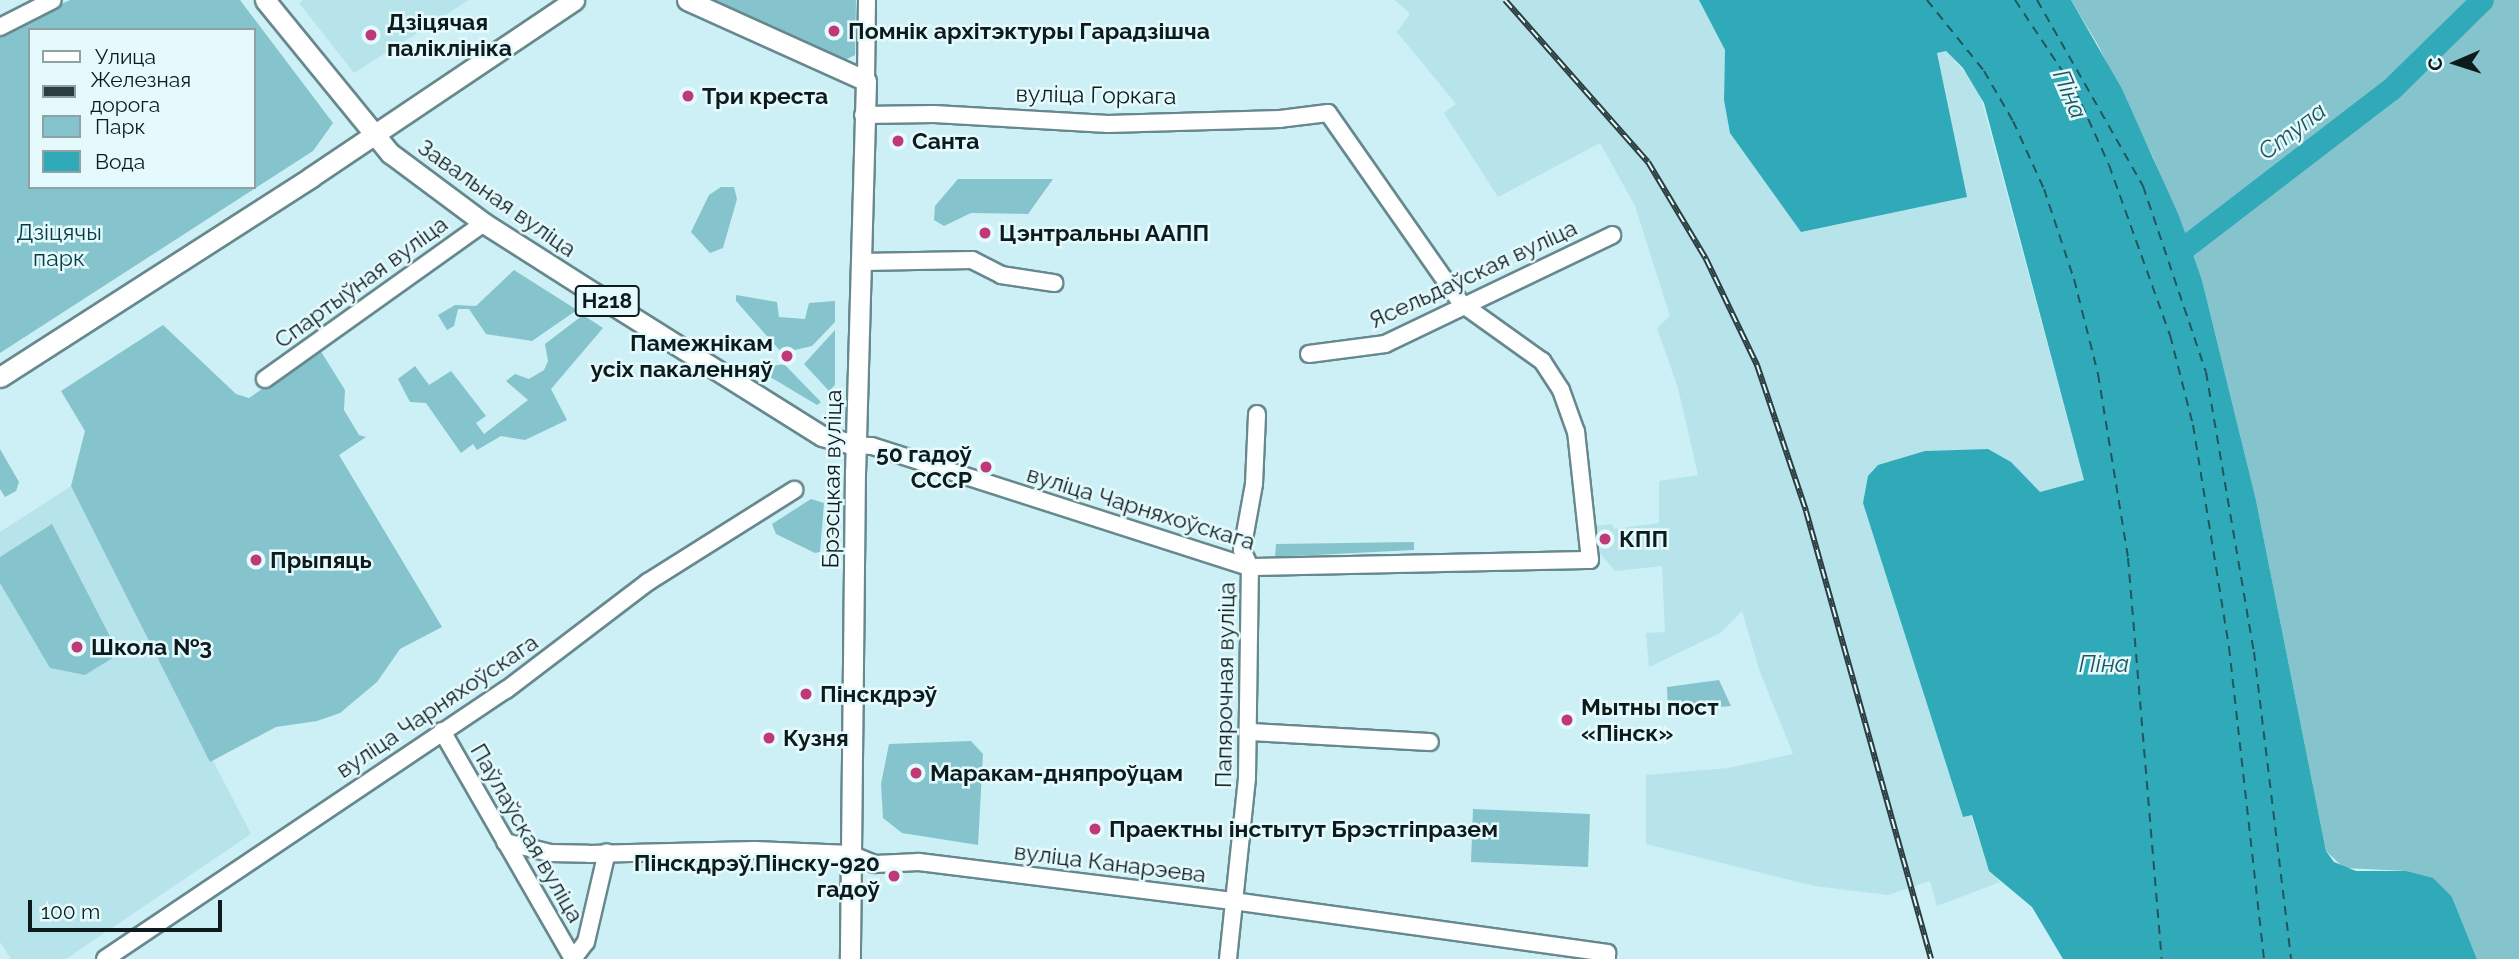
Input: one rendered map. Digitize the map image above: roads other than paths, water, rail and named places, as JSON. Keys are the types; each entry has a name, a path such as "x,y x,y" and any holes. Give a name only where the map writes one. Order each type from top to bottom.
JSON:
{"main road":[{"name":"Завальная вуліца","path":"265,0 390,153 484,223 822,436 856,445"},
{"path":"0,377 575,0"},
{"path":"687,0 866,81"},
{"name":"Брэсцкая вуліца","path":"850,959 856,445 866,81"}],"street":[{"path":"0,27 53,0"},
{"name":"Брэсцкая вуліца","path":"866,81 867,0"},
{"name":"вуліца Горкага","path":"863,115 934,114 1108,124 1280,119 1328,113 1461,303"},
{"name":"Спартыўная вуліца","path":"265,379 484,223"},
{"name":"Ясельдаўская вуліца","path":"1309,354 1385,344 1461,303 1612,235"},
{"path":"860,262 972,261 1002,275 1054,283"},
{"name":"вуліца Чарняхоўскага","path":"856,445 872,446 1250,567 1590,560 1576,432 1560,390 1542,360 1461,303"},
{"name":"Папярочная вуліца","path":"1228,959 1250,732 1250,567 1242,550 1254,484 1257,414"},
{"name":"вуліца Чарняхоўскага","path":"105,959 506,690 648,582 794,490"},
{"name":"Паўлаўская вуліца","path":"442,731 573,959"},
{"path":"1250,732 1430,742"},
{"name":"вуліца Канарэева","path":"505,842 550,853 755,850 850,854 875,864 919,862 1233,901 1607,956"},
{"path":"573,959 586,942 607,852"}],"water":[{"name":"Піна","path":"1699,0 2071,0 2122,89 2179,216 2202,280 2256,500 2326,851 2334,862 2356,871 2406,871 2433,878 2452,897 2477,959 2063,959 2032,907 1989,871 1972,815 1963,817 1863,503 1868,476 1878,465 1925,451 1988,449 2011,462 2040,492 2084,480 1984,103 1963,68 1946,51 1937,53 1967,197 1801,232 1730,133 1724,100 1725,50"}],"waterway":[{"name":"Ступа","path":"2164,263 2391,89 2482,0"}],"railway":[{"path":"1505,0 1648,162 1706,259 1757,365 1806,511 1931,959"}],"place":[{"name":"Помнік архітэктуры Гарадзішча","path":"834,31"},
{"name":"Дзіцячая паліклініка","path":"371,35"},
{"name":"Три креста","path":"688,96"},
{"name":"Санта","path":"898,141"},
{"name":"Цэнтральны ААПП","path":"985,233"},
{"name":"Памежнікам усіх пакаленняў","path":"787,356"},
{"name":"50 гадоў СССР","path":"986,467"},
{"name":"КПП","path":"1605,539"},
{"name":"Прыпяць","path":"256,560"},
{"name":"Школа №3","path":"77,647"},
{"name":"Пінскдрэў","path":"806,694"},
{"name":"Мытны пост «Пінск»","path":"1567,720"},
{"name":"Кузня","path":"769,738"},
{"name":"Маракам-дняпроўцам","path":"916,773"},
{"name":"Праектны інстытут Брэстгіпразем","path":"1095,829"},
{"name":"Пінскдрэў.Пінску-920 гадоў","path":"894,876"}],"park label":[{"name":"Дзіцячы парк","path":"59,245"}]}
